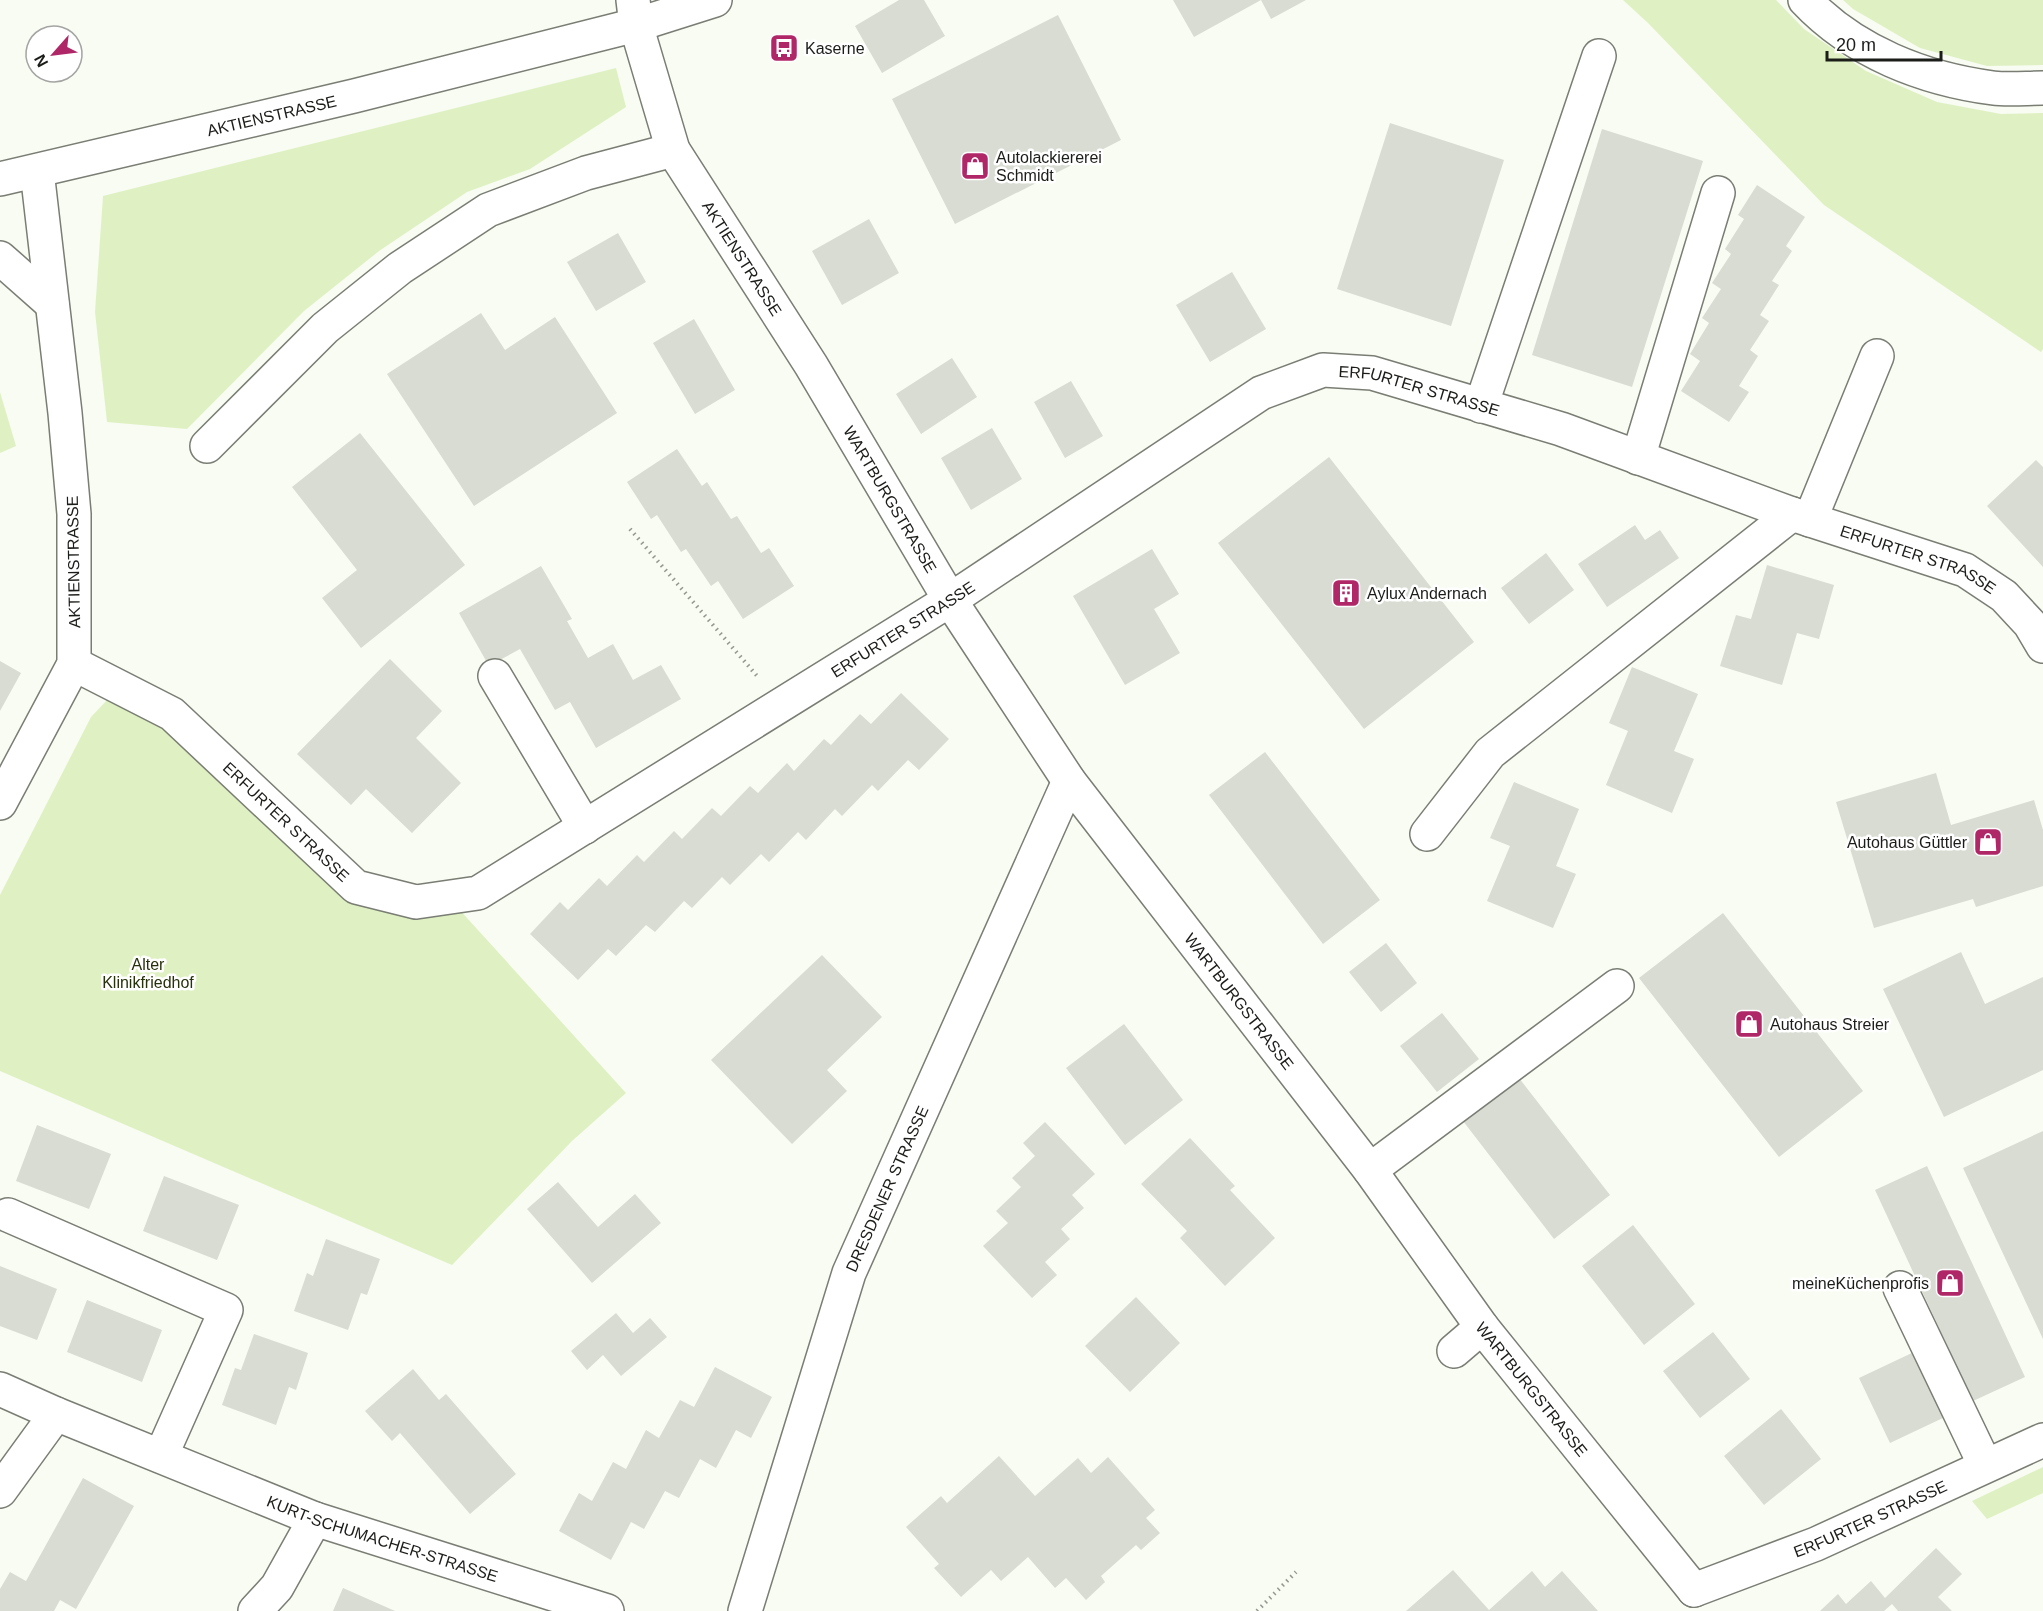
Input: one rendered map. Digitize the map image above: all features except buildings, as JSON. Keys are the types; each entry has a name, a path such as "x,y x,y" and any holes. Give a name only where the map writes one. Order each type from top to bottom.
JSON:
{"main road":[{"name":"AKTIENSTRASSE","path":"0,803 74,664 74,514 65,413 37,171 354,96 635,13 715,0"},
{"path":"1805,0 1855,41 1900,65 1945,80 1995,88 2043,88"},
{"name":"AKTIENSTRASSE","path":"635,13 673,150 811,365"},
{"path":"1481,406 1599,56"},
{"path":"207,446 325,328 400,268 488,210 586,173 673,150"},
{"path":"0,179 37,171"},
{"path":"1638,458 1718,193"},
{"path":"0,258 52,304"},
{"path":"1427,834 1490,753 1801,517 1877,356"},
{"name":"WARTBURGSTRASSE","path":"811,365 950,600 1069,781 1370,1170 1482,1327 1691,1600"},
{"name":"ERFURTER STRASSE","path":"74,664 172,714 356,887 416,902 478,892 950,600 1261,393 1323,370 1372,373 1561,429 1801,517 1965,570 2004,596 2039,627"},
{"path":"495,676 585,827"},
{"name":"DRESDENER STRASSE","path":"745,1611 849,1273 1069,781"},
{"path":"1370,1170 1617,986"},
{"path":"8,1215 226,1311 161,1456"},
{"path":"1899,1288 1985,1465"},
{"path":"1454,1351 1482,1327"},
{"name":"KURT-SCHUMACHER-STRASSE","path":"0,1389 315,1519 607,1611"},
{"path":"0,1491 56,1414"},
{"name":"ERFURTER STRASSE","path":"1691,1600 2043,1440"},
{"path":"255,1611 277,1587 315,1519"}],"path":[{"path":"630,529 782,705"},
{"path":"1257,1611 1296,1572"}],"green space":[{"path":"1623,0 1776,0 1804,29 1866,71 1937,102 2001,114 2043,113 2043,349 2041,352 1824,205"},
{"path":"1843,0 2043,0 2043,65 1987,66 1920,48 1853,9"},
{"path":"616,68 626,107 530,169 467,192 379,251 304,311 187,429 107,422 95,312 103,196"},
{"path":"0,392 16,446 0,453"},
{"name":"Alter Klinikfriedhof","path":"109,698 166,725 350,899 457,907 626,1093 572,1141 452,1265 0,1071 0,895 91,717"},
{"path":"2043,1467 2043,1493 1987,1519 1972,1501"}],"place":[{"name":"Kaserne","path":"784,48"},
{"name":"Autolackiererei Schmidt","path":"975,166"},
{"name":"Aylux Andernach","path":"1346,593"},
{"name":"Autohaus Güttler","path":"1988,842"},
{"name":"Autohaus Streier","path":"1749,1024"},
{"name":"meineKüchenprofis","path":"1950,1283"}]}
